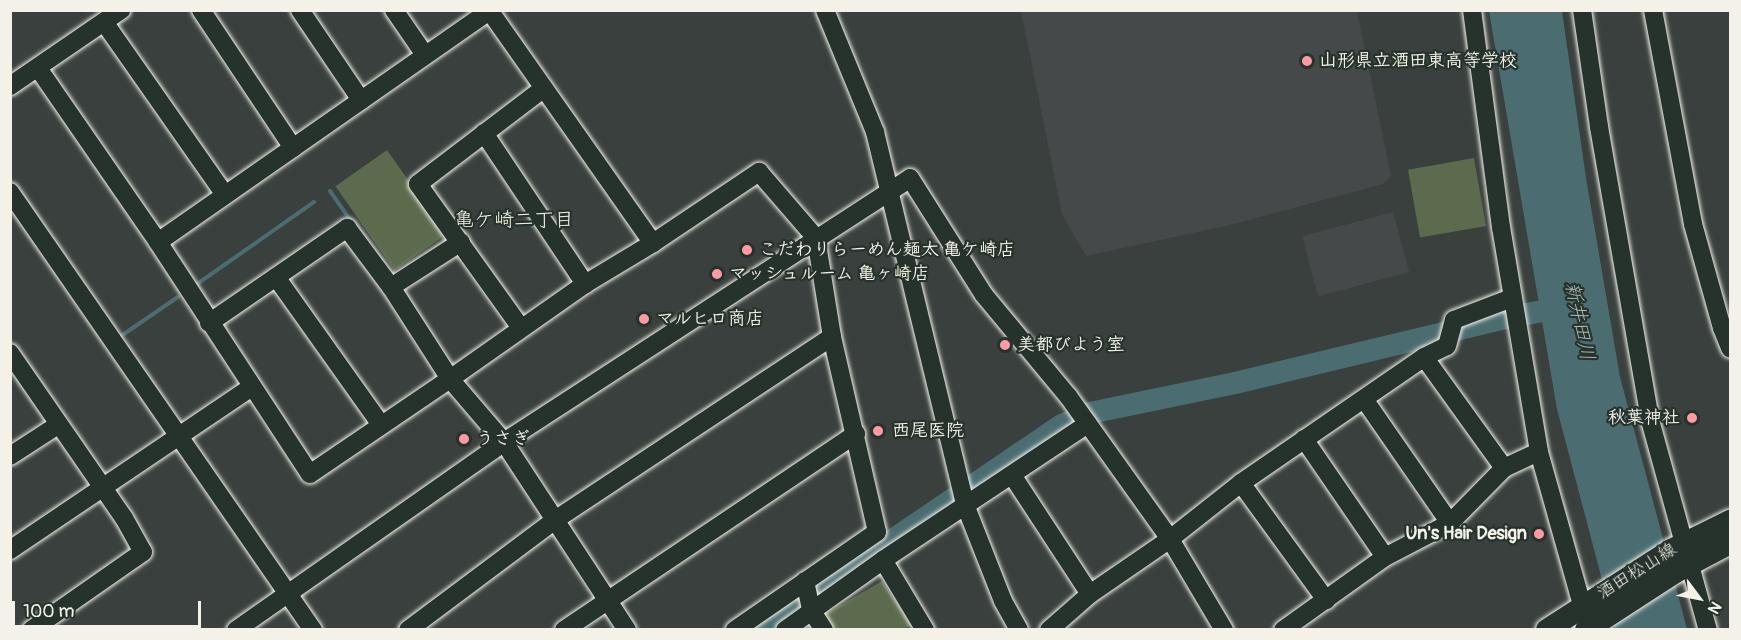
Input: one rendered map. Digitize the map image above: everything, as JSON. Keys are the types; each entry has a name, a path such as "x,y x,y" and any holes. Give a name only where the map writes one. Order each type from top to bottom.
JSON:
{"main road":[{"name":"酒田松山線","path":"1547,630 1591,618 1731,521"},
{"name":"酒田松山線","path":"1681,556 1731,543"}],"street":[{"path":"10,86 121,10"},
{"path":"201,10 293,148"},
{"path":"300,10 361,100"},
{"path":"394,10 425,56"},
{"path":"825,10 875,132 966,507 1003,601 1019,630"},
{"path":"1472,10 1512,298 1539,452 1591,618"},
{"path":"1582,10 1601,139 1650,420 1681,556 1708,630"},
{"path":"158,242 489,11 653,243"},
{"path":"1657,11 1685,185 1731,348"},
{"path":"104,22 225,195"},
{"path":"38,68 158,242 310,474 585,284 653,243 759,172 816,238 832,337 877,532 735,630"},
{"path":"521,328 418,184 544,88"},
{"path":"484,134 585,284"},
{"path":"236,630 504,442 910,178 984,295 1088,424 1170,539 1214,626"},
{"path":"10,192 181,435 313,630"},
{"path":"209,323 347,228 391,287 450,379 504,442 627,630"},
{"path":"391,287 461,242"},
{"path":"276,277 381,425"},
{"path":"1049,630 1090,594 1170,539 1241,483 1304,438 1424,357 1448,346 1454,320 1512,298"},
{"path":"408,630 555,520 832,337"},
{"path":"10,353 124,518 143,552 31,630"},
{"path":"1424,357 1504,468"},
{"path":"10,550 252,387"},
{"path":"1364,399 1450,523"},
{"path":"785,630 883,560 1088,424"},
{"path":"10,456 58,425"},
{"path":"564,630 856,434"},
{"path":"1304,438 1385,557"},
{"path":"1283,630 1385,557 1450,523 1504,468 1539,452"},
{"path":"1012,475 1090,594"},
{"path":"1241,483 1326,600"},
{"path":"883,560 926,630"},
{"path":"805,581 811,610 824,630"}],"shaded area":[{"path":"1021,11 1357,11 1391,176 1383,184 1230,225 1086,256 1062,214"},
{"path":"1393,212 1409,272 1318,296 1302,236"}],"green space":[{"path":"387,150 446,234 394,271 335,186"},
{"path":"1474,158 1486,226 1420,238 1408,170"},
{"path":"882,581 912,625 904,629 825,629 817,619"}],"water":[{"name":"新井田川","path":"1489,11 1562,11 1586,178 1620,377 1687,629 1615,629 1557,409"}],"waterway":[{"path":"330,191 352,222"},
{"path":"197,284 314,202"},
{"path":"121,336 178,297"},
{"name":"新井田川","path":"760,630 1062,425 1090,413 1235,383 1505,318 1570,306"}],"place":[{"name":"山形県立酒田東高等学校","path":"1307,61"},
{"name":"こだわりらーめん麺太 亀ケ崎店","path":"747,250"},
{"name":"マッシュルーム 亀ヶ崎店","path":"717,274"},
{"name":"マルヒロ商店","path":"644,319"},
{"name":"美都びよう室","path":"1005,345"},
{"name":"秋葉神社","path":"1692,418"},
{"name":"西尾医院","path":"878,431"},
{"name":"うさぎ","path":"464,439"},
{"name":"Un's Hair Design","path":"1539,534"}],"district":[{"name":"亀ケ崎二丁目","path":"514,219"}]}
